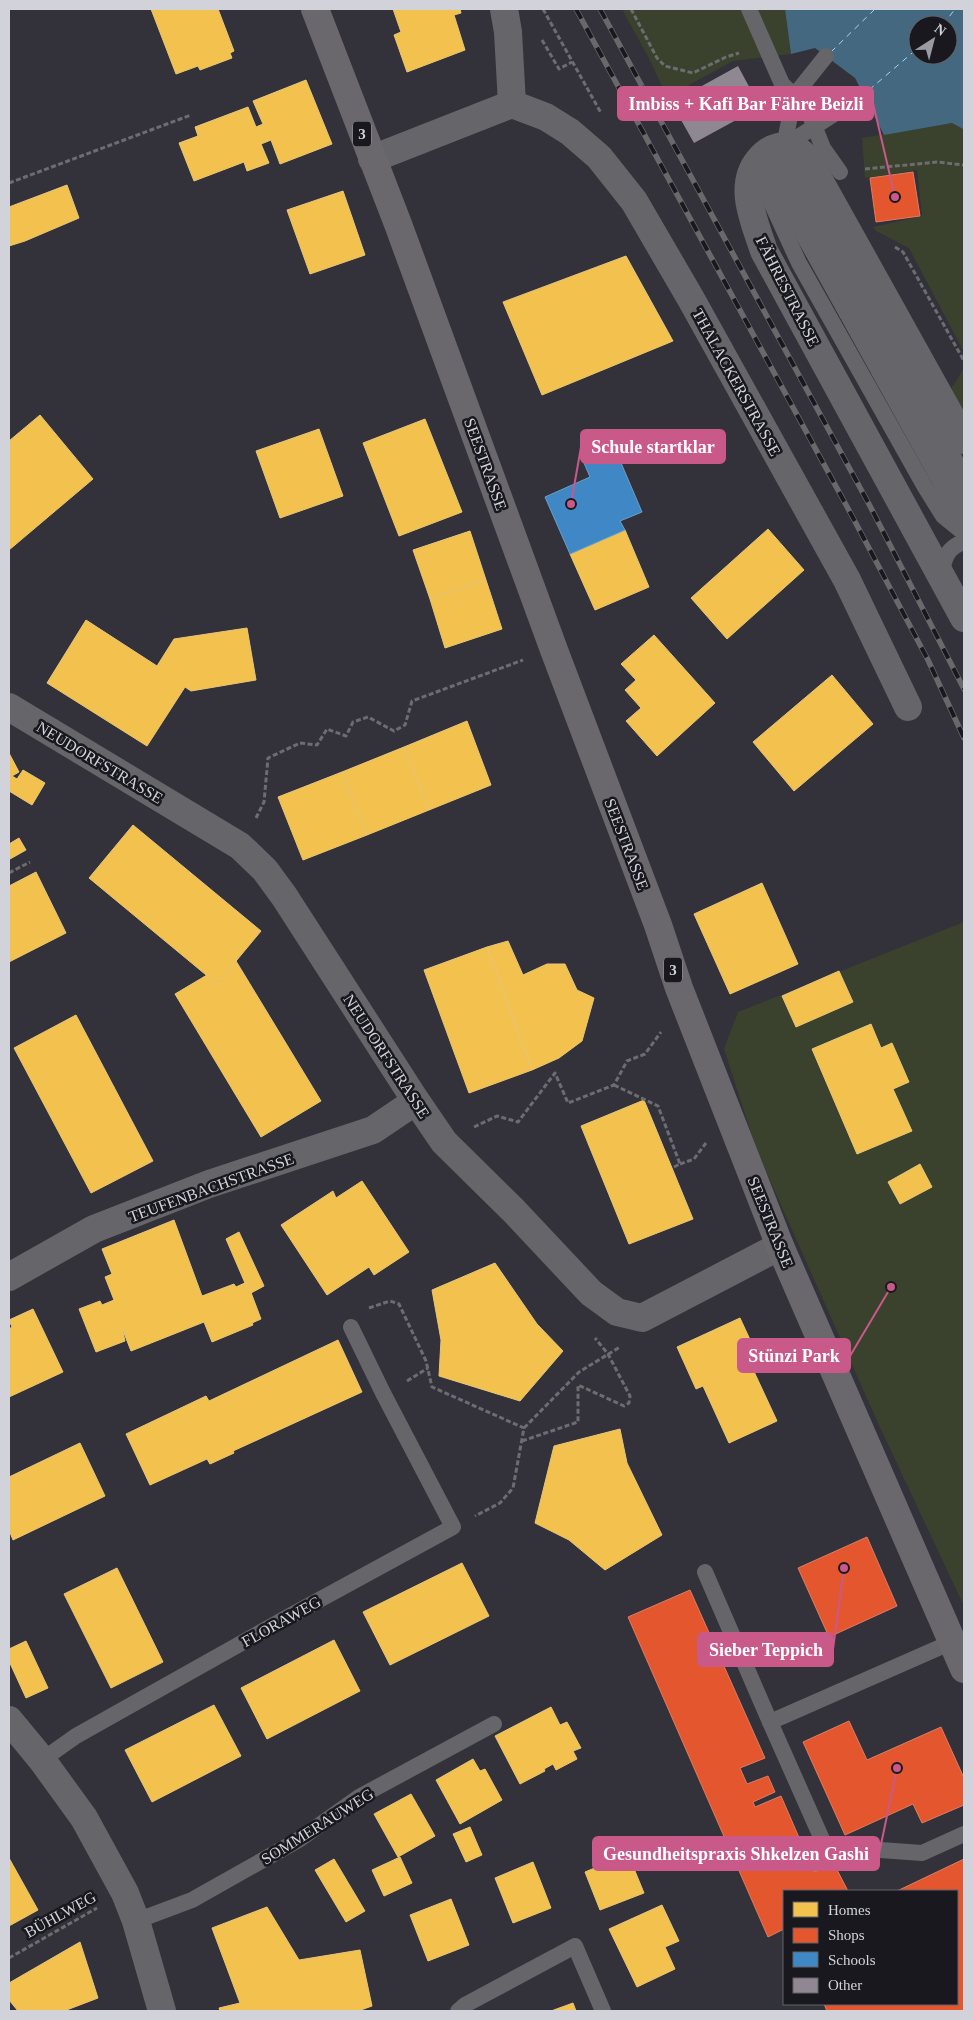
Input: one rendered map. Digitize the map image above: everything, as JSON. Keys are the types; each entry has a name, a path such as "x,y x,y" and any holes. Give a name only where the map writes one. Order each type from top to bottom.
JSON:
{"main road":[{"name":"SEESTRASSE","path":"315,9 398,224 679,988 780,1246 964,1669"}],"street":[{"path":"372,160 512,104 508,32 504,9"},
{"name":"THALACKERSTRASSE","path":"512,104 546,117 570,132 599,157 634,202 691,299 847,580 908,707"},
{"path":"784,146 798,150 812,166 964,440"},
{"name":"FÄHRESTRASSE","path":"784,146 774,148 764,154 752,170 750,179 748,190 751,210 764,251 964,618"},
{"name":"NEUDORFSTRASSE","path":"9,707 240,846 264,870 284,896 444,1142 514,1211 592,1293 617,1312 642,1318 780,1246"},
{"name":"TEUFENBACHSTRASSE","path":"9,1277 94,1229 209,1184 373,1130 416,1101"},
{"path":"9,1720 42,1760 84,1818 125,1893 136,1921 162,2011"}],"lane":[{"path":"749,9 782,84 806,108 823,148 840,172"},
{"path":"826,56 794,96 784,146 775,175 795,220 951,501 964,519"},
{"path":"864,94 784,146 768,170 764,187 800,263 925,487 943,516 964,533"},
{"path":"784,146 964,476"},
{"path":"784,146 795,194 964,500"},
{"path":"941,575 947,551 964,542"},
{"name":"FLORAWEG","path":"42,1760 85,1731 453,1527 351,1327"},
{"path":"705,1572 824,1846 922,1853 964,1834"},
{"path":"770,1722 952,1642"},
{"name":"SOMMERAUWEG","path":"136,1921 192,1900 300,1839 359,1798 494,1724"},
{"path":"458,2011 465,2005 575,1946 603,2011"}],"path":[{"path":"543,9 604,120"},
{"path":"631,9 657,58 665,66 693,73 726,57 764,46"},
{"path":"541,37 559,69 572,62"},
{"path":"9,183 191,116"},
{"path":"840,172 937,162 964,165"},
{"path":"252,825 264,802 268,758 300,743 317,745 327,729 346,736 353,722 368,717 394,731 405,725 412,701 526,659"},
{"path":"9,873 30,862"},
{"path":"482,1123 497,1116 518,1122 555,1073 568,1103 614,1085 627,1061 645,1054 665,1028"},
{"path":"614,1085 658,1106 680,1164"},
{"path":"672,1168 694,1159 709,1139"},
{"path":"365,1315 367,1309 390,1301 399,1304 426,1360 432,1387 524,1428"},
{"path":"571,1380 624,1406 629,1403 630,1396 608,1354 590,1332"},
{"path":"485,1511 500,1503 513,1488 524,1428 579,1372 623,1344"},
{"path":"416,1376 428,1368"},
{"path":"522,1441 578,1422 578,1385"},
{"name":"BÜHLWEG","path":"9,1958 125,1893"}],"green space":[{"path":"622,9 785,9 791,54 733,61 667,97 650,60"},
{"path":"952,123 963,129 964,133 964,352 909,248 876,231 873,227 922,216 917,170 865,178 862,138"},
{"path":"964,368 964,427 947,396"},
{"path":"964,922 964,1606 878,1423 757,1151 724,1049 738,1012"}],"water":[{"path":"785,9 964,9 964,133 963,129 952,123 884,135 855,78 815,48 791,54"}],"building: Homes":[{"path":"151,9 218,9 234,51 230,53 232,58 200,70 198,66 176,74"},
{"path":"393,9 460,9 461,13 454,15 465,50 407,72 394,35 401,32"},
{"path":"306,80 332,144 280,164 271,140 261,144 269,163 247,171 244,162 194,181 179,143 198,136 195,127 248,107 256,127 263,124 253,101"},
{"path":"67,185 79,218 9,246 9,207"},
{"path":"343,191 365,255 310,274 287,210"},
{"path":"626,256 673,341 542,395 503,302"},
{"path":"40,415 93,479 9,550 9,441"},
{"path":"425,419 462,512 399,536 363,443"},
{"path":"319,429 343,496 280,518 256,451"},
{"path":"768,529 804,570 727,639 691,598"},
{"path":"625,530 649,587 595,610 570,554"},
{"path":"470,531 486,580 430,599 413,550"},
{"path":"486,580 502,629 445,648 430,599"},
{"path":"86,620 157,666 174,639 247,628 256,680 191,691 185,687 147,746 47,683"},
{"path":"654,635 715,703 657,756 626,721 641,708 625,690 636,680 621,664"},
{"path":"832,675 873,724 794,791 753,742"},
{"path":"467,721 491,785 429,810 404,747"},
{"path":"404,747 429,810 367,835 342,772"},
{"path":"9,753 19,772 12,776 17,779 23,770 45,783 32,805 9,791"},
{"path":"342,772 367,835 303,860 278,797"},
{"path":"133,825 261,931 217,984 89,878"},
{"path":"19,838 26,850 10,859 9,844"},
{"path":"36,872 66,933 9,962 9,886"},
{"path":"762,883 798,964 730,994 694,914"},
{"path":"508,941 523,975 547,964 565,964 577,990 594,998 582,1041 559,1058 532,1070 487,947"},
{"path":"487,947 532,1070 469,1093 424,970"},
{"path":"236,961 321,1101 261,1137 175,994 207,975 217,984"},
{"path":"839,971 853,1002 796,1027 782,996"},
{"path":"76,1015 153,1161 91,1193 14,1048"},
{"path":"871,1024 881,1048 892,1043 909,1082 893,1089 912,1131 857,1154 812,1049"},
{"path":"644,1100 693,1219 629,1244 581,1126"},
{"path":"920,1164 932,1187 900,1204 888,1182"},
{"path":"362,1181 409,1252 374,1275 369,1267 327,1295 281,1225 333,1191 336,1198"},
{"path":"174,1220 202,1296 234,1284 236,1287 247,1282 261,1319 252,1323 253,1325 212,1342 204,1322 131,1351 122,1328 125,1341 96,1352 79,1309 100,1301 102,1305 114,1300 105,1277 112,1274 102,1249"},
{"path":"239,1232 264,1286 251,1293 226,1239"},
{"path":"495,1263 537,1324 563,1351 520,1401 439,1376 441,1340 432,1290"},
{"path":"33,1309 63,1372 9,1397 9,1329 12,1327 9,1320"},
{"path":"740,1318 759,1359 750,1363 777,1421 729,1443 703,1386 696,1389 677,1347"},
{"path":"338,1340 362,1392 233,1451 234,1453 210,1464 207,1459 150,1485 126,1434 206,1396 209,1401"},
{"path":"620,1429 627,1463 662,1535 605,1570 569,1540 535,1523 554,1446"},
{"path":"80,1443 105,1496 13,1540 9,1530 9,1477"},
{"path":"462,1563 489,1616 390,1665 363,1612"},
{"path":"117,1568 163,1662 111,1688 64,1594"},
{"path":"334,1640 360,1691 267,1739 241,1688"},
{"path":"26,1641 48,1688 26,1698 9,1661 9,1649"},
{"path":"214,1705 241,1756 152,1802 125,1750"},
{"path":"551,1707 560,1725 567,1722 581,1748 573,1751 577,1759 556,1770 553,1764 544,1769 545,1771 520,1784 495,1736"},
{"path":"473,1759 480,1771 485,1769 502,1800 460,1824 436,1780"},
{"path":"411,1794 435,1836 398,1857 374,1814"},
{"path":"470,1827 482,1855 466,1862 453,1834"},
{"path":"628,1854 644,1893 600,1910 585,1872"},
{"path":"400,1857 412,1883 384,1896 372,1870"},
{"path":"9,1858 38,1910 9,1926"},
{"path":"334,1859 365,1911 346,1922 315,1870"},
{"path":"533,1862 551,1908 513,1923 495,1878"},
{"path":"451,1899 469,1945 428,1961 410,1915"},
{"path":"662,1905 679,1941 665,1947 675,1969 637,1987 609,1929"},
{"path":"267,1907 299,1960 360,1950 372,2006 358,2011 220,2011 219,2008 240,2003 212,1928"},
{"path":"80,1942 98,1998 64,2011 18,2011 9,2000 9,1983"},
{"path":"573,2003 576,2011 551,2011"}],"building: Shops":[{"path":"913,172 920,216 876,222 870,178"},
{"path":"867,1537 897,1606 829,1637 798,1568"},
{"path":"690,1590 765,1758 740,1768 747,1784 768,1776 775,1792 753,1802 755,1807 781,1796 814,1872 834,1864 847,1890 783,1890 783,1930 768,1937 628,1617"},
{"path":"849,1721 867,1760 941,1727 964,1778 964,1805 922,1823 913,1804 845,1835 803,1742"},
{"path":"964,1859 964,2011 827,2011 824,2005 958,2005 958,1890 899,1890"}],"building: Schools":[{"path":"610,437 642,512 620,521 625,530 570,554 545,497 590,477 581,456"}],"building: Other":[{"path":"738,66 760,107 694,143 676,111 704,95 700,87"}],"ferry route":[{"path":"831,52 875,9"},
{"path":"950,15 955,9"},
{"path":"869,90 908,57"}],"railway":[{"path":"576,9 851,514 928,660 964,738"},
{"path":"600,9 870,506 964,689"}],"place":[{"name":"Imbiss + Kafi Bar Fähre Beizli","path":"895,197"},
{"name":"Schule startklar","path":"571,504"},
{"name":"Stünzi Park","path":"891,1287"},
{"name":"Sieber Teppich","path":"844,1568"},
{"name":"Gesundheitspraxis Shkelzen Gashi","path":"897,1768"}]}
